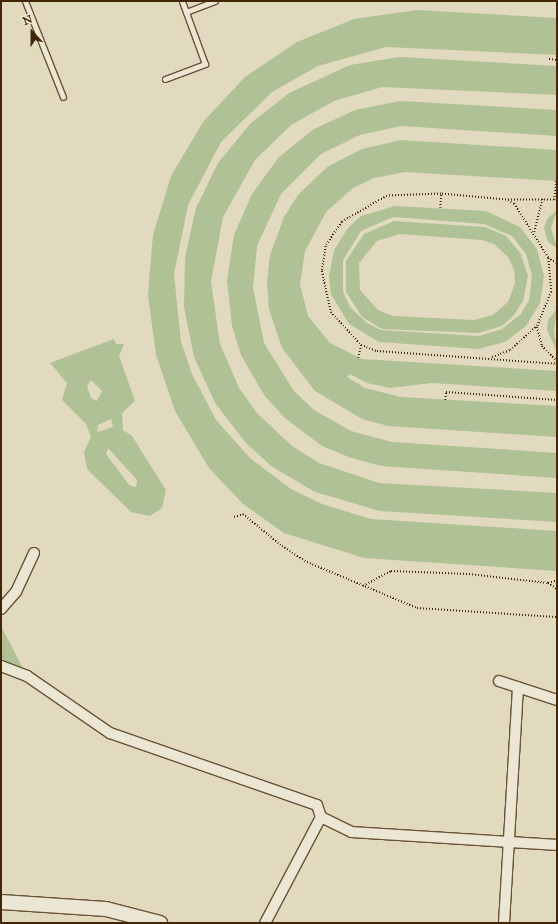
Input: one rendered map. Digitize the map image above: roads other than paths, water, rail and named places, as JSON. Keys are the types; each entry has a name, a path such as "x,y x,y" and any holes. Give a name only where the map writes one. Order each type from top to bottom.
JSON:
{"street":[{"path":"1,609 16,592 34,553"},
{"path":"1,666 27,676 110,733 305,800 317,805 321,817 352,832 557,845"},
{"path":"499,681 557,700"},
{"path":"504,923 518,687"},
{"path":"265,923 321,817"},
{"path":"1,902 106,908 160,923"}],"lane":[{"path":"25,1 63,97"},
{"path":"165,79 205,64 182,1"},
{"path":"186,12 215,1"}]}
